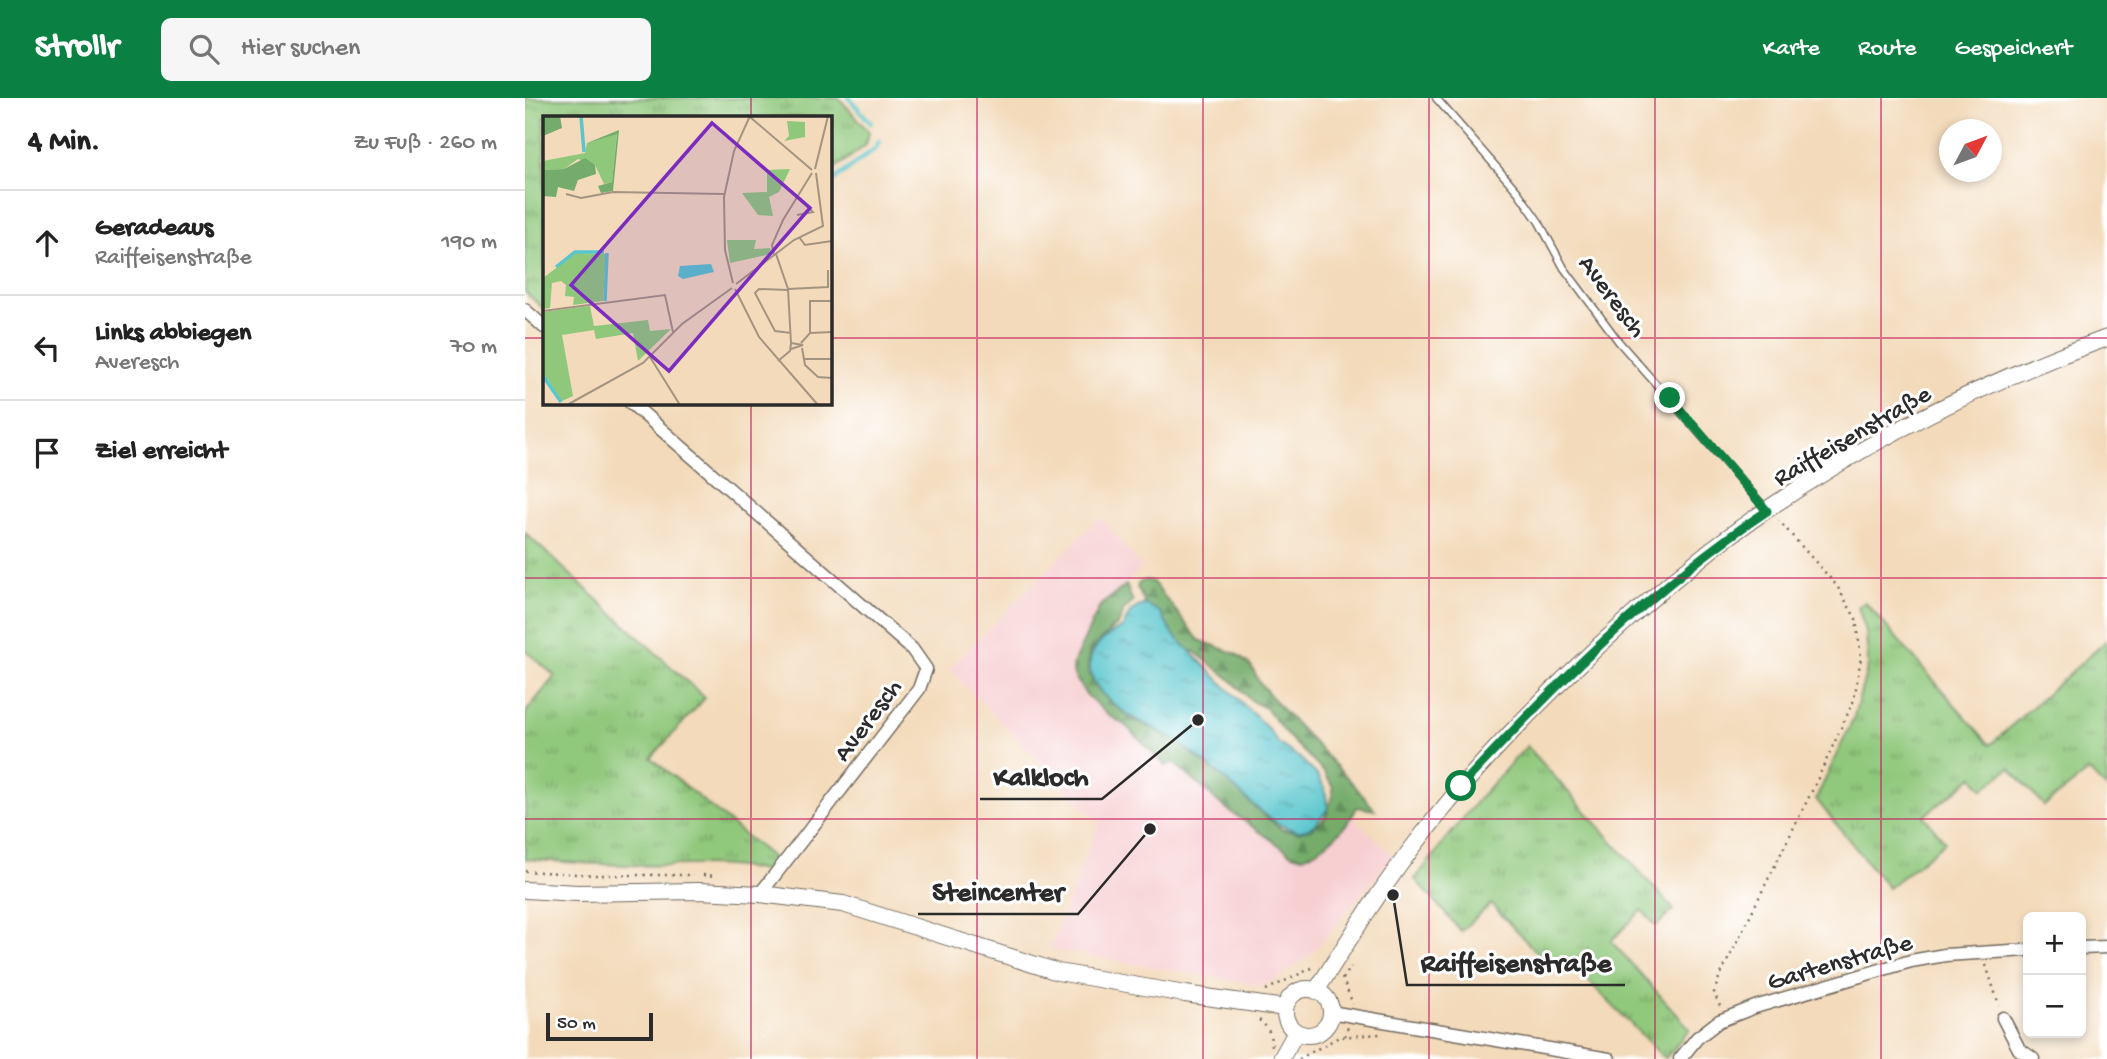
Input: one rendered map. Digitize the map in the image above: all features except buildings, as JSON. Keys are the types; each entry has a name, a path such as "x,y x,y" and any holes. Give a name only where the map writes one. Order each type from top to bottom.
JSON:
{"street":[{"path":"525,310 543,326"},
{"name":"Raiffeisenstraße","path":"1316,991 1336,975 1422,834 1461,786 1550,693 1632,615 1713,549 1814,479 1901,429 2002,380 2107,338"},
{"name":"Averesch","path":"632,404 912,649 926,669 919,689 765,888"},
{"path":"525,890 578,893 765,888 843,904 1058,972 1285,1008"},
{"path":"2086,948 2107,947"},
{"name":"Gartenstraße","path":"1680,1059 1697,1038 1726,1018 1776,1000 1911,961 1945,955 2023,950"},
{"path":"1316,991 1327,1000 1330,1012 1325,1027 1320,1032 1305,1035 1296,1032 1287,1023 1287,1002 1297,992 1316,991"},
{"path":"1330,1012 1609,1059"},
{"path":"2003,1018 2019,1049 2033,1059"},
{"path":"1288,1057 1296,1032"}],"lane":[{"name":"Averesch","path":"1436,98 1518,192 1539,222 1564,268 1619,342 1768,511"}],"path":[{"path":"1726,1018 1714,993 1719,978 1807,802 1854,700 1861,657 1856,619 1837,586 1768,511"},
{"path":"525,871 594,876 724,877"},
{"path":"1982,952 2003,1018"},
{"path":"1336,975 1356,958"},
{"path":"1351,1016 1353,1005 1336,975 1315,966 1263,990 1258,1019 1272,1035 1271,1045 1288,1057 1321,1048 1339,1037 1388,1033 1403,1025"}],"shaded area":[{"path":"1100,517 1142,567 1115,595 1109,597 1095,616 1072,666 1107,714 1126,726 1166,766 1173,762 1224,807 1293,854 1327,844 1353,816 1393,856 1312,954 1271,983 1257,985 1049,949 1099,823 949,669"}],"green space":[{"path":"525,98 839,98 869,132 866,145 831,171 831,116 543,116 543,308 525,292"},
{"path":"525,533 705,698 651,758 775,860 764,871 713,865 615,865 525,859 525,713 555,676 525,650"},
{"path":"1146,580 1153,582 1199,640 1236,654 1251,666 1260,683 1278,705 1375,810 1357,807 1347,823 1327,843 1303,857 1292,854 1224,807 1173,762 1166,766 1126,726 1107,714 1085,693 1074,675 1072,666 1100,606 1126,585 1133,602 1124,610 1119,623 1096,644 1089,655 1088,672 1100,691 1133,719 1175,740 1224,778 1283,830 1298,832 1310,829 1326,816 1333,787 1323,771 1287,735 1266,708 1253,702 1230,679 1195,652 1175,645 1147,608 1137,587"},
{"path":"1865,602 1990,745 2107,640 2107,789 2089,771 2044,806 2010,768 1983,789 1973,777 1924,816 1945,842 1888,888 1816,799 1853,720 1868,666 1866,632 1858,607"},
{"path":"1527,746 1674,910 1656,926 1642,910 1611,941 1690,1029 1665,1059 1570,962 1556,973 1491,904 1461,931 1415,879 1480,797"}],"water":[{"path":"1146,604 1160,612 1172,633 1269,730 1279,744 1300,758 1318,776 1325,789 1328,809 1312,826 1299,831 1278,823 1187,749 1127,714 1102,693 1090,670 1090,659 1106,637 1123,627 1133,610"}],"waterway":[{"path":"849,98 871,123"},
{"path":"831,182 876,148 879,141"}],"place":[{"name":"Kalkloch","path":"1198,720"},
{"name":"Steincenter","path":"1150,829"},
{"name":"Raiffeisenstraße","path":"1393,895"}],"route":[{"path":"1461,786 1541,701 1632,615 1713,549 1767,511 1670,398"}]}
